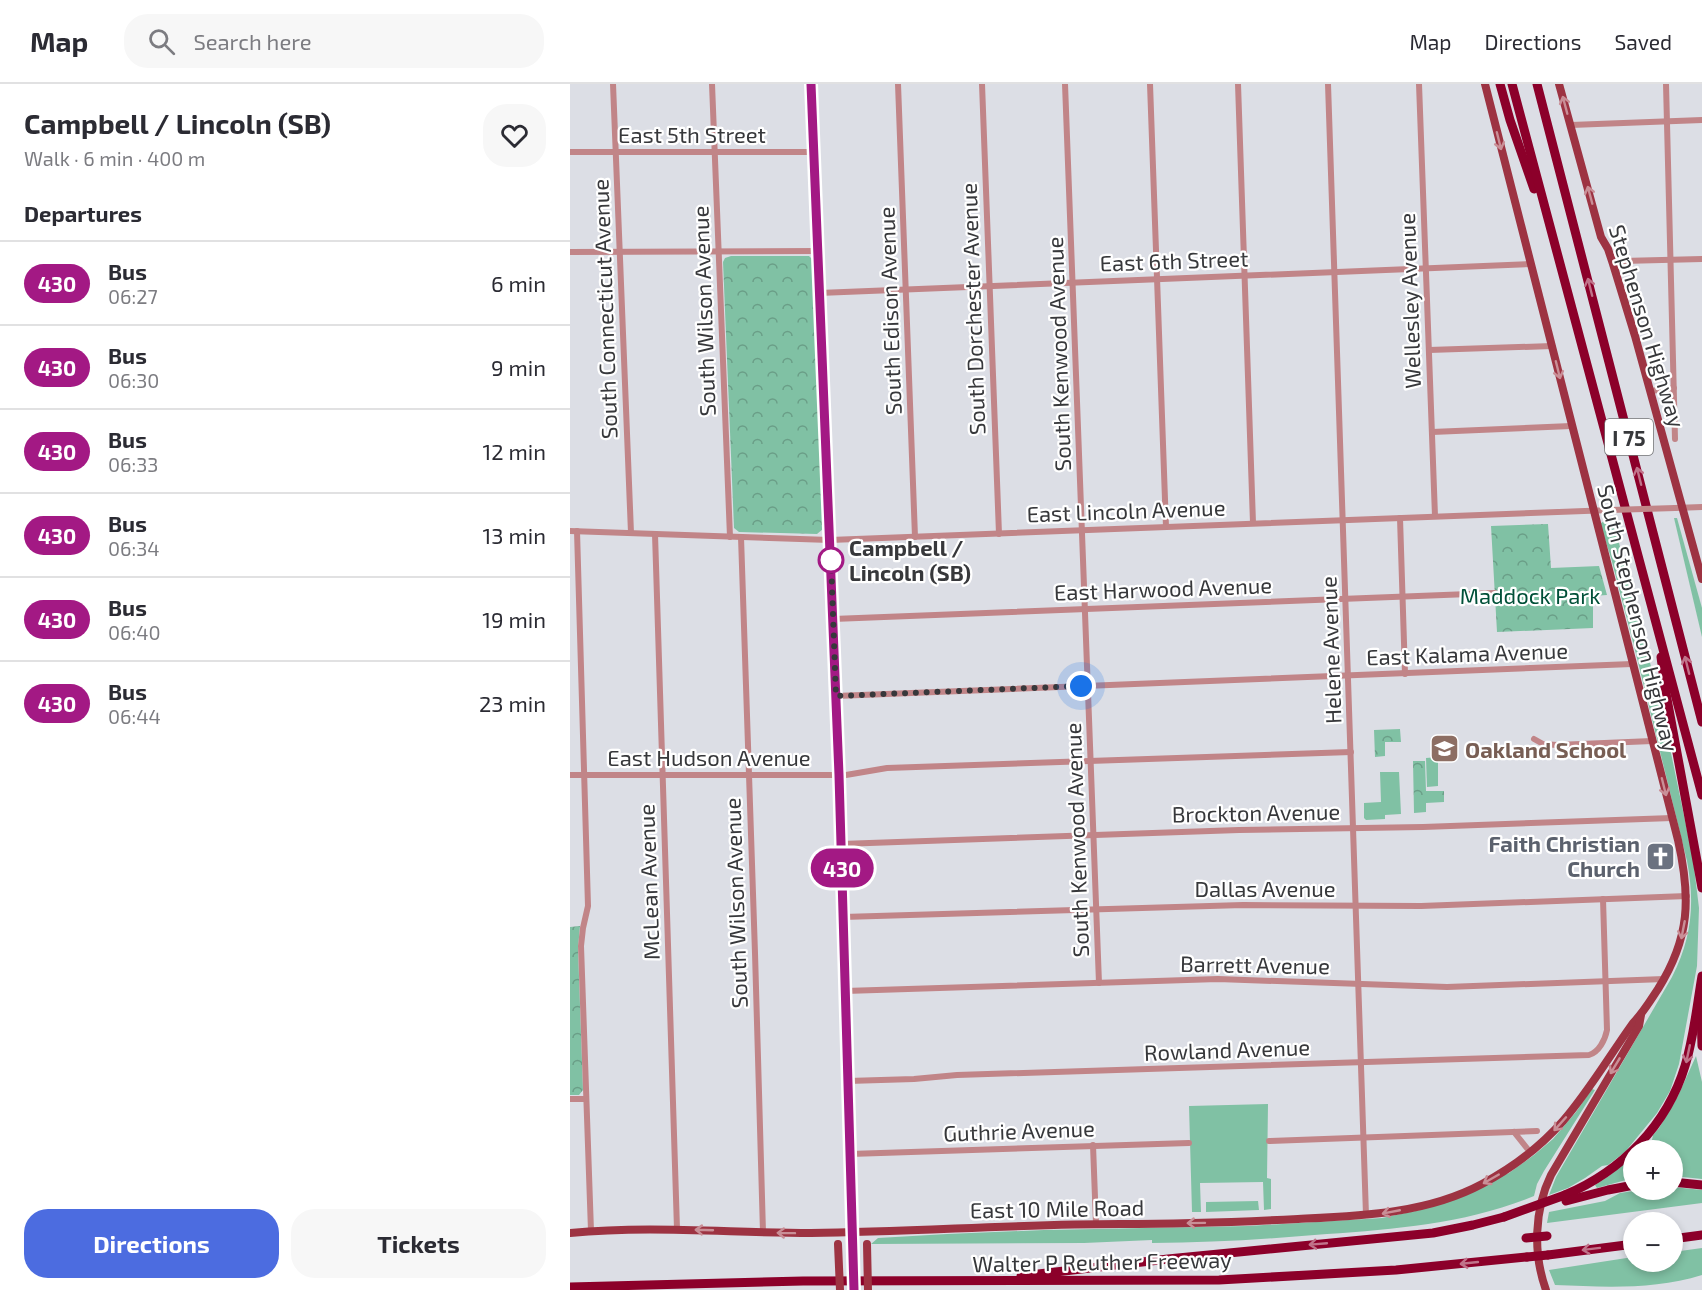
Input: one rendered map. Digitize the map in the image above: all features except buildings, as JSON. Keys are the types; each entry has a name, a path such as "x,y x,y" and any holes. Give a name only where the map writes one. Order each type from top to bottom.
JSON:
{"highway":[{"path":"1500,84 1557,253"},
{"name":"I 75","path":"1512,84 1702,795"},
{"name":"I 75","path":"1537,84 1702,722"},
{"path":"1656,622 1665,688 1702,888"},
{"path":"1702,978 1702,1046"},
{"path":"1566,1198 1620,1163 1642,1141 1662,1115 1677,1088 1686,1064 1702,978"},
{"path":"1683,1183 1702,1185"},
{"path":"980,1281 1168,1259 1432,1233 1504,1217 1566,1198 1623,1187"},
{"path":"1683,1237 1700,1235"},
{"path":"1526,1238 1547,1236"},
{"name":"Walter P Reuther Freeway","path":"570,1287 803,1281 1219,1280 1385,1271 1623,1245"}],"main road":[{"name":"South Stephenson Highway","path":"1485,84 1672,818 1684,867 1687,896 1678,949 1664,979 1567,1116 1530,1152"},
{"name":"Stephenson Highway","path":"1559,84 1601,237 1613,264 1651,391 1679,508 1702,579"},
{"name":"South Stephenson Highway","path":"1546,1290 1538,1259 1537,1235 1546,1186 1639,1026 1641,1014"},
{"name":"East 10 Mile Road","path":"570,1233 677,1229 825,1233 1096,1224 1249,1222 1366,1215 1448,1198 1487,1181 1530,1152"},
{"path":"868,1290 867,1244 871,1239 945,1228"},
{"path":"825,1233 837,1244 840,1290"}],"street":[{"name":"South Connecticut Avenue","path":"613,84 631,533"},
{"name":"South Wilson Avenue","path":"712,84 730,537"},
{"path":"811,84 839,775 854,1290"},
{"name":"South Edison Avenue","path":"898,84 915,537"},
{"name":"South Dorchester Avenue","path":"982,84 999,534"},
{"name":"South Kenwood Avenue","path":"1065,84 1099,983"},
{"path":"1150,84 1166,527"},
{"path":"1238,84 1253,524"},
{"name":"Helene Avenue","path":"1328,84 1366,1215"},
{"name":"Wellesley Avenue","path":"1419,84 1435,516"},
{"path":"1666,84 1676,439"},
{"path":"1571,125 1702,120"},
{"name":"East 5th Street","path":"570,152 814,152"},
{"path":"570,252 818,251"},
{"path":"1613,264 1622,261 1702,259"},
{"name":"East 6th Street","path":"819,293 1531,264"},
{"path":"1429,350 1552,346"},
{"path":"1651,391 1674,388"},
{"path":"1432,432 1571,426"},
{"name":"East Lincoln Avenue","path":"574,531 830,540 1702,507"},
{"path":"1400,518 1405,674"},
{"path":"574,531 585,775 588,906 581,946 591,1231"},
{"name":"McLean Avenue","path":"655,534 677,1229"},
{"name":"South Wilson Avenue","path":"741,537 763,1232"},
{"name":"East Harwood Avenue","path":"833,619 1495,593"},
{"name":"East Kalama Avenue","path":"836,696 1632,664"},
{"path":"1534,739 1543,744 1557,745 1652,741"},
{"name":"East Hudson Avenue","path":"570,775 839,775 887,768 1351,752"},
{"name":"Brockton Avenue","path":"841,844 1672,818"},
{"name":"Dallas Avenue","path":"843,917 1242,905 1421,906 1687,896"},
{"path":"1603,899 1605,980"},
{"name":"Barrett Avenue","path":"845,991 1218,979 1447,987 1664,979"},
{"name":"Rowland Avenue","path":"848,1081 957,1075 1589,1055 1597,1051 1607,1030 1605,980"},
{"path":"570,1099 586,1099"},
{"path":"1269,1141 1537,1131"},
{"path":"1514,1132 1530,1152"},
{"name":"Guthrie Avenue","path":"850,1154 1189,1143"},
{"path":"1093,1145 1096,1224"}],"green space":[{"path":"731,256 809,256 813,260 823,526 817,534 739,532 734,528 723,262 725,258"},
{"path":"1674,518 1677,518 1702,608 1702,637"},
{"path":"1605,520 1611,520 1619,543 1661,705 1693,859 1699,908 1697,966 1679,1064 1670,1091 1657,1113 1635,1140 1623,1140 1623,1154 1608,1165 1602,1166 1568,1188 1549,1195 1556,1177 1672,977 1684,948 1690,920 1691,891 1687,861 1635,650 1600,524"},
{"name":"Maddock Park","path":"1548,524 1551,568 1599,566 1607,595 1593,596 1593,628 1497,632 1491,526"},
{"path":"1400,729 1401,742 1385,742 1385,756 1375,757 1374,730"},
{"path":"1438,757 1438,786 1427,787 1426,758"},
{"path":"1413,761 1425,761 1426,791 1444,791 1444,802 1426,803 1426,812 1414,813"},
{"path":"1380,772 1399,772 1401,814 1385,815 1385,819 1366,820 1364,803 1381,802"},
{"path":"580,926 578,948 583,1090 579,1095 570,1095 570,927"},
{"path":"1696,1056 1702,1082 1702,1179 1683,1177 1683,1140 1652,1140 1677,1098"},
{"path":"1592,1089 1595,1090 1544,1171 1534,1196 1458,1219 1380,1230 1218,1241 871,1244 878,1238 947,1234 1248,1226 1382,1218 1420,1210 1509,1173 1553,1139"},
{"path":"1268,1104 1267,1178 1271,1179 1271,1209 1264,1210 1263,1182 1200,1183 1201,1212 1192,1212 1189,1106"},
{"path":"1623,1164 1623,1181 1597,1188 1595,1185"},
{"path":"1683,1188 1702,1190 1702,1203 1547,1223 1549,1212 1605,1201 1623,1193 1623,1200 1683,1200"},
{"path":"1258,1201 1259,1210 1206,1212 1206,1202"},
{"path":"1702,1248 1702,1275 1647,1285 1555,1285 1549,1270 1623,1259 1623,1272 1683,1272 1683,1251"}],"bus line":[{"name":"430","path":"811,84 839,775 854,1290"}],"place":[{"name":"Campbell / Lincoln (SB)","path":"831,560"},
{"name":"Oakland School","path":"1444,749"},
{"name":"Faith Christian Church","path":"1661,856"}],"route":[{"path":"831,560 836,696 1081,686"}]}
